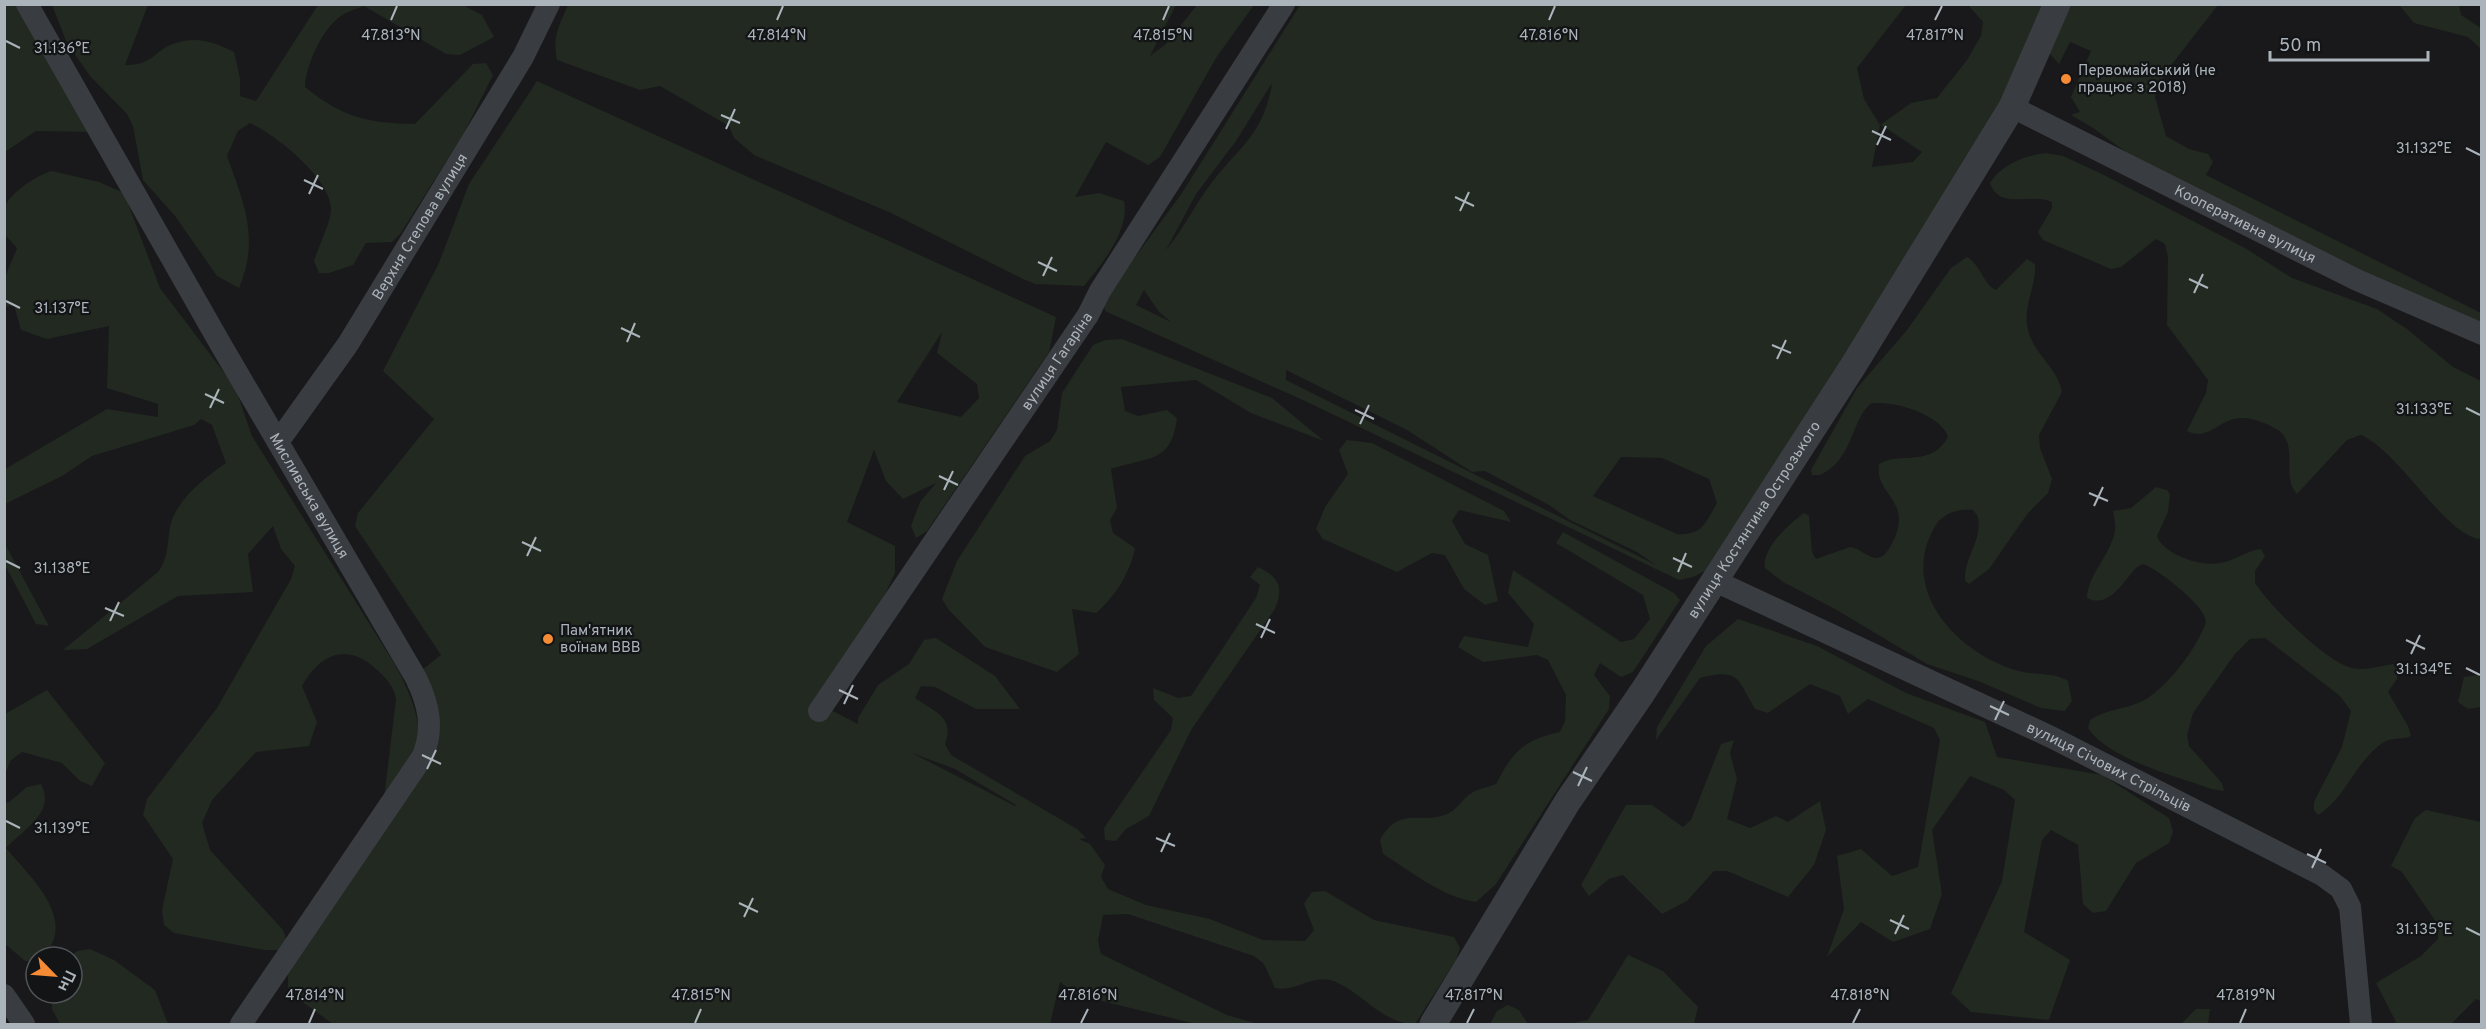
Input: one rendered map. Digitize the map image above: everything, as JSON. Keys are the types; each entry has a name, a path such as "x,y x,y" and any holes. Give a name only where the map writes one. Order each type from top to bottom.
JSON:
{"street":[{"name":"Мисливська вулиця","path":"27,4 416,678 427,707 430,728 427,744 418,762 241,1024"},
{"name":"Верхня Степова вулиця","path":"278,442 354,334 523,57 549,4"},
{"name":"вулиця Гагаріна","path":"819,711 1088,315 1100,291 1284,4"},
{"name":"вулиця Костянтина Острозького","path":"1433,1024 1568,801 1642,693 1853,366 2012,107 2057,4"},
{"name":"Кооперативна вулиця","path":"2012,107 2357,280 2481,334"},
{"name":"вулиця Січових Стрільців","path":"1713,580 2052,738 2322,875 2341,889 2350,907 2361,1024"},
{"path":"4,995 24,1024"}],"shaded area":[{"path":"2408,4 2459,5 2461,15 2481,28 2481,49 2468,37 2414,23 2400,6"},
{"path":"5,5 29,5 98,132 36,131 5,152"},
{"path":"52,5 148,5 125,65 142,63 163,49 184,41 199,40 213,43 234,52 240,78 240,96 256,101 318,5 463,5 482,15 494,37 460,55 446,54 364,6 341,16 334,21 316,48 308,69 305,87 332,106 357,117 383,122 415,124 473,64 486,63 493,75 464,133 401,233 392,242 366,243 353,265 329,273 319,273 314,261 331,213 328,196 321,183 300,158 261,129 250,123 238,131 227,156 244,206 249,237 245,270 239,288 217,276 175,216 143,180 133,126 127,114 90,76 67,43"},
{"path":"568,5 1176,5 1150,56 1166,44 1197,5 1254,5 1216,58 1160,157 1148,165 1106,142 1075,197 1099,193 1124,201 1125,212 1119,235 1113,246 1084,286 1035,284 1023,279 891,213 754,155 734,138 729,126 660,86 640,90 557,60 556,38"},
{"path":"1300,5 1906,5 1857,68 1864,99 1880,125 1911,103 1937,98 1967,60 1981,36 1983,22 1968,5 2049,5 2006,109 1705,571 1693,577 1679,580 1307,402 1105,311 1103,301 1182,193","holes":["1272,83 1268,100 1257,126 1207,189 1166,250 1196,194 1236,141","1881,125 1922,152 1913,162 1872,167","1144,290 1159,312 1171,322 1136,305","1286,370 1407,430 1472,472 1485,471 1549,505 1570,520 1637,552 1656,565 1286,380","1621,457 1662,458 1709,479 1717,503 1710,516 1698,530 1692,533 1677,534 1593,496"]},
{"path":"2071,5 2218,5 2165,73 2155,97 2166,136 2189,149 2208,154 2213,162 2206,175 2481,313 2481,322 2469,322 2156,174 2093,128 2071,115 2080,112 2071,97 2091,51 2070,42 2059,64 2049,53"},
{"path":"537,81 1056,317 1049,352 927,531 916,538 911,526 920,502 936,483 903,499 886,481 874,450 847,522 895,546 895,573 831,710 858,724 858,718 878,685 909,664 924,640 936,638 995,676 1020,709 976,709 935,687 921,686 915,698 945,721 947,735 945,744 951,755 1077,829 1086,838 1079,839 1090,844 1105,865 1101,877 1108,889 1146,905 1210,919 1263,940 1305,941 1314,930 1304,904 1312,892 1325,891 1374,920 1454,937 1460,948 1456,960 1415,1024 1404,1023 1384,1014 1348,988 1329,980 1321,979 1291,988 1275,988 1264,964 1254,956 1128,914 1103,915 1098,941 1101,954 1227,1015 1258,1024 1196,1024 1077,995 1060,982 1050,1024 333,1024 294,996 295,993 288,988 288,970 438,746 439,728 422,670 441,655 355,526 358,513 434,419 383,371 439,263 469,184","holes":["942,332 937,353 977,384 979,398 961,417 897,402","912,753 955,769 1016,805 1015,806"]},
{"path":"2046,153 2063,156 2100,173 2245,248 2292,278 2377,309 2407,329 2453,367 2481,381 2481,539 2467,535 2453,524 2391,458 2376,444 2361,435 2347,440 2297,494 2290,479 2288,444 2273,427 2257,420 2239,418 2228,421 2206,433 2194,434 2187,431 2206,393 2208,380 2167,325 2168,257 2165,244 2156,239 2121,267 2111,269 2043,240 2038,232 2052,208 2052,202 2044,199 2009,199 1994,191 1990,183 2000,171 2014,162"},
{"path":"52,171 99,182 124,193 160,288 235,387 252,436 394,663 417,717 419,740 417,751 406,773 383,807 396,699 389,682 365,661 345,654 335,655 317,666 302,686 317,722 309,746 256,752 212,800 202,823 210,850 283,930 288,943 278,950 264,950 174,933 164,925 162,910 173,859 143,815 147,799 217,708 291,579 295,566 281,549 273,526 248,554 253,592 178,596 87,649 63,650 158,572 162,566 166,556 170,527 178,508 192,490 226,463 212,425 201,419 194,425 92,456 62,476 5,504 5,469 107,409 158,417 158,404 107,388 109,326 47,339 21,330 14,305 5,307 5,277 17,248 5,235 6,205 13,195 26,184"},
{"path":"1967,257 1996,290 2027,259 2035,264 2027,313 2028,330 2035,346 2056,375 2062,392 2039,435 2040,448 2052,479 2048,493 2028,513 1989,569 1969,584 1965,581 1965,572 1979,523 1973,510 1950,513 1937,523 1925,551 1924,574 1929,596 1940,616 1955,634 1973,649 2015,670 2056,676 2068,681 2072,701 2065,711 2041,708 1978,681 1927,664 1835,609 1783,582 1765,568 1767,553 1772,545 1791,523 1804,513 1809,516 1812,552 1816,559 1850,547 1878,558 1889,549 1897,531 1899,519 1893,500 1882,484 1879,464 1887,460 1924,456 1933,452 1941,447 1948,437 1944,429 1915,410 1890,404 1870,404 1859,420 1839,460 1820,475 1812,475 1811,470 1857,388 1907,330 1951,268"},
{"path":"1122,339 1272,398 1324,441 1251,413 1196,380 1121,387 1125,411 1138,416 1167,410 1177,418 1174,433 1170,444 1156,456 1111,469 1117,508 1110,520 1113,533 1135,548 1133,557 1121,584 1096,613 1072,609 1079,654 1057,672 985,647 949,610 942,599 957,561 1025,456 1050,441 1057,430 1062,393 1093,345 1105,340"},
{"path":"1347,440 1372,443 1504,511 1511,522 1459,510 1452,521 1465,544 1488,555 1498,601 1485,605 1464,589 1445,555 1432,553 1397,572 1323,539 1316,529 1325,507 1348,474 1339,450"},
{"path":"2156,487 2167,490 2170,494 2168,512 2157,536 2167,549 2184,558 2212,564 2225,562 2261,549 2265,556 2255,571 2255,583 2299,632 2341,664 2352,668 2367,669 2393,664 2398,668 2397,679 2388,692 2408,726 2411,736 2387,740 2374,750 2336,799 2318,815 2314,810 2314,802 2342,747 2351,711 2340,696 2265,638 2250,639 2235,654 2193,713 2187,735 2189,746 2222,783 2224,791 2163,773 2127,758 2098,739 2088,728 2090,720 2096,716 2138,703 2158,690 2188,656 2206,622 2204,615 2190,598 2170,580 2143,564 2137,567 2109,597 2095,601 2087,598 2091,580 2113,539 2115,520 2113,511 2131,508"},
{"path":"1563,532 1674,593 1680,600 1633,672 1621,677 1600,663 1594,675 1610,696 1609,709 1496,884 1476,902 1463,899 1428,883 1383,854 1380,840 1395,822 1412,818 1430,818 1449,813 1473,792 1496,784 1514,755 1528,743 1560,732 1565,721 1566,695 1548,660 1537,655 1483,662 1458,647 1464,636 1528,647 1534,624 1508,593 1513,570 1621,642 1634,639 1650,619 1643,595 1556,543"},
{"path":"5,544 49,626 36,624 5,565"},
{"path":"1258,567 1271,575 1278,584 1279,595 1275,609 1191,730 1149,816 1126,829 1116,841 1105,840 1104,828 1171,730 1173,718 1154,700 1153,688 1178,698 1191,696 1256,598 1260,585 1250,577"},
{"path":"1738,619 1817,646 1906,693 1985,722 1997,757 2102,775 2169,818 2173,832 2169,843 2136,863 2106,911 2093,913 2083,904 2078,845 2051,830 2042,840 2024,932 2070,960 2049,1020 1971,1012 1951,993 2002,881 2015,800 2004,790 1970,776 1932,830 1942,894 1930,929 1893,942 1861,922 1827,957 1844,909 1837,856 1861,849 1892,876 1918,867 1940,740 1934,728 1868,699 1848,714 1840,696 1810,684 1768,713 1755,709 1740,683 1730,675 1723,674 1700,678 1656,740 1657,727 1706,646"},
{"path":"2477,675 2481,678 2481,707 2468,709 2458,702 2464,677"},
{"path":"47,690 105,763 92,786 80,781 62,763 22,752 10,761 5,775 5,714"},
{"path":"1734,740 1730,753 1737,779 1727,819 1750,828 1776,816 1788,822 1820,801 1826,830 1814,865 1788,897 1727,871 1714,871 1687,901 1662,914 1623,875 1609,879 1589,896 1581,885 1626,805 1652,805 1683,827 1691,820 1721,744"},
{"path":"41,784 45,794 41,812 29,827 6,848 47,899 56,928 51,945 24,945 24,960 5,944 5,802 8,803 27,787"},
{"path":"2426,810 2481,822 2481,1001 2476,999 2451,1024 2397,1024 2376,983 2421,956 2438,939 2438,925 2402,872 2391,866 2415,818"},
{"path":"90,949 114,960 155,990 168,1024 60,1024 52,1005 84,1005 84,950"},
{"path":"1628,955 1663,971 1698,1007 1694,1024 1568,1024 1588,1020"},
{"path":"1508,1005 1519,1010 1528,1024 1490,1024 1497,1011"},
{"path":"2196,1009 2210,1009 2208,1024 2181,1024"}],"place":[{"name":"Первомайський (не працює з 2018)","path":"2066,79"},
{"name":"Пам'ятник воїнам ВВВ","path":"548,639"}]}
